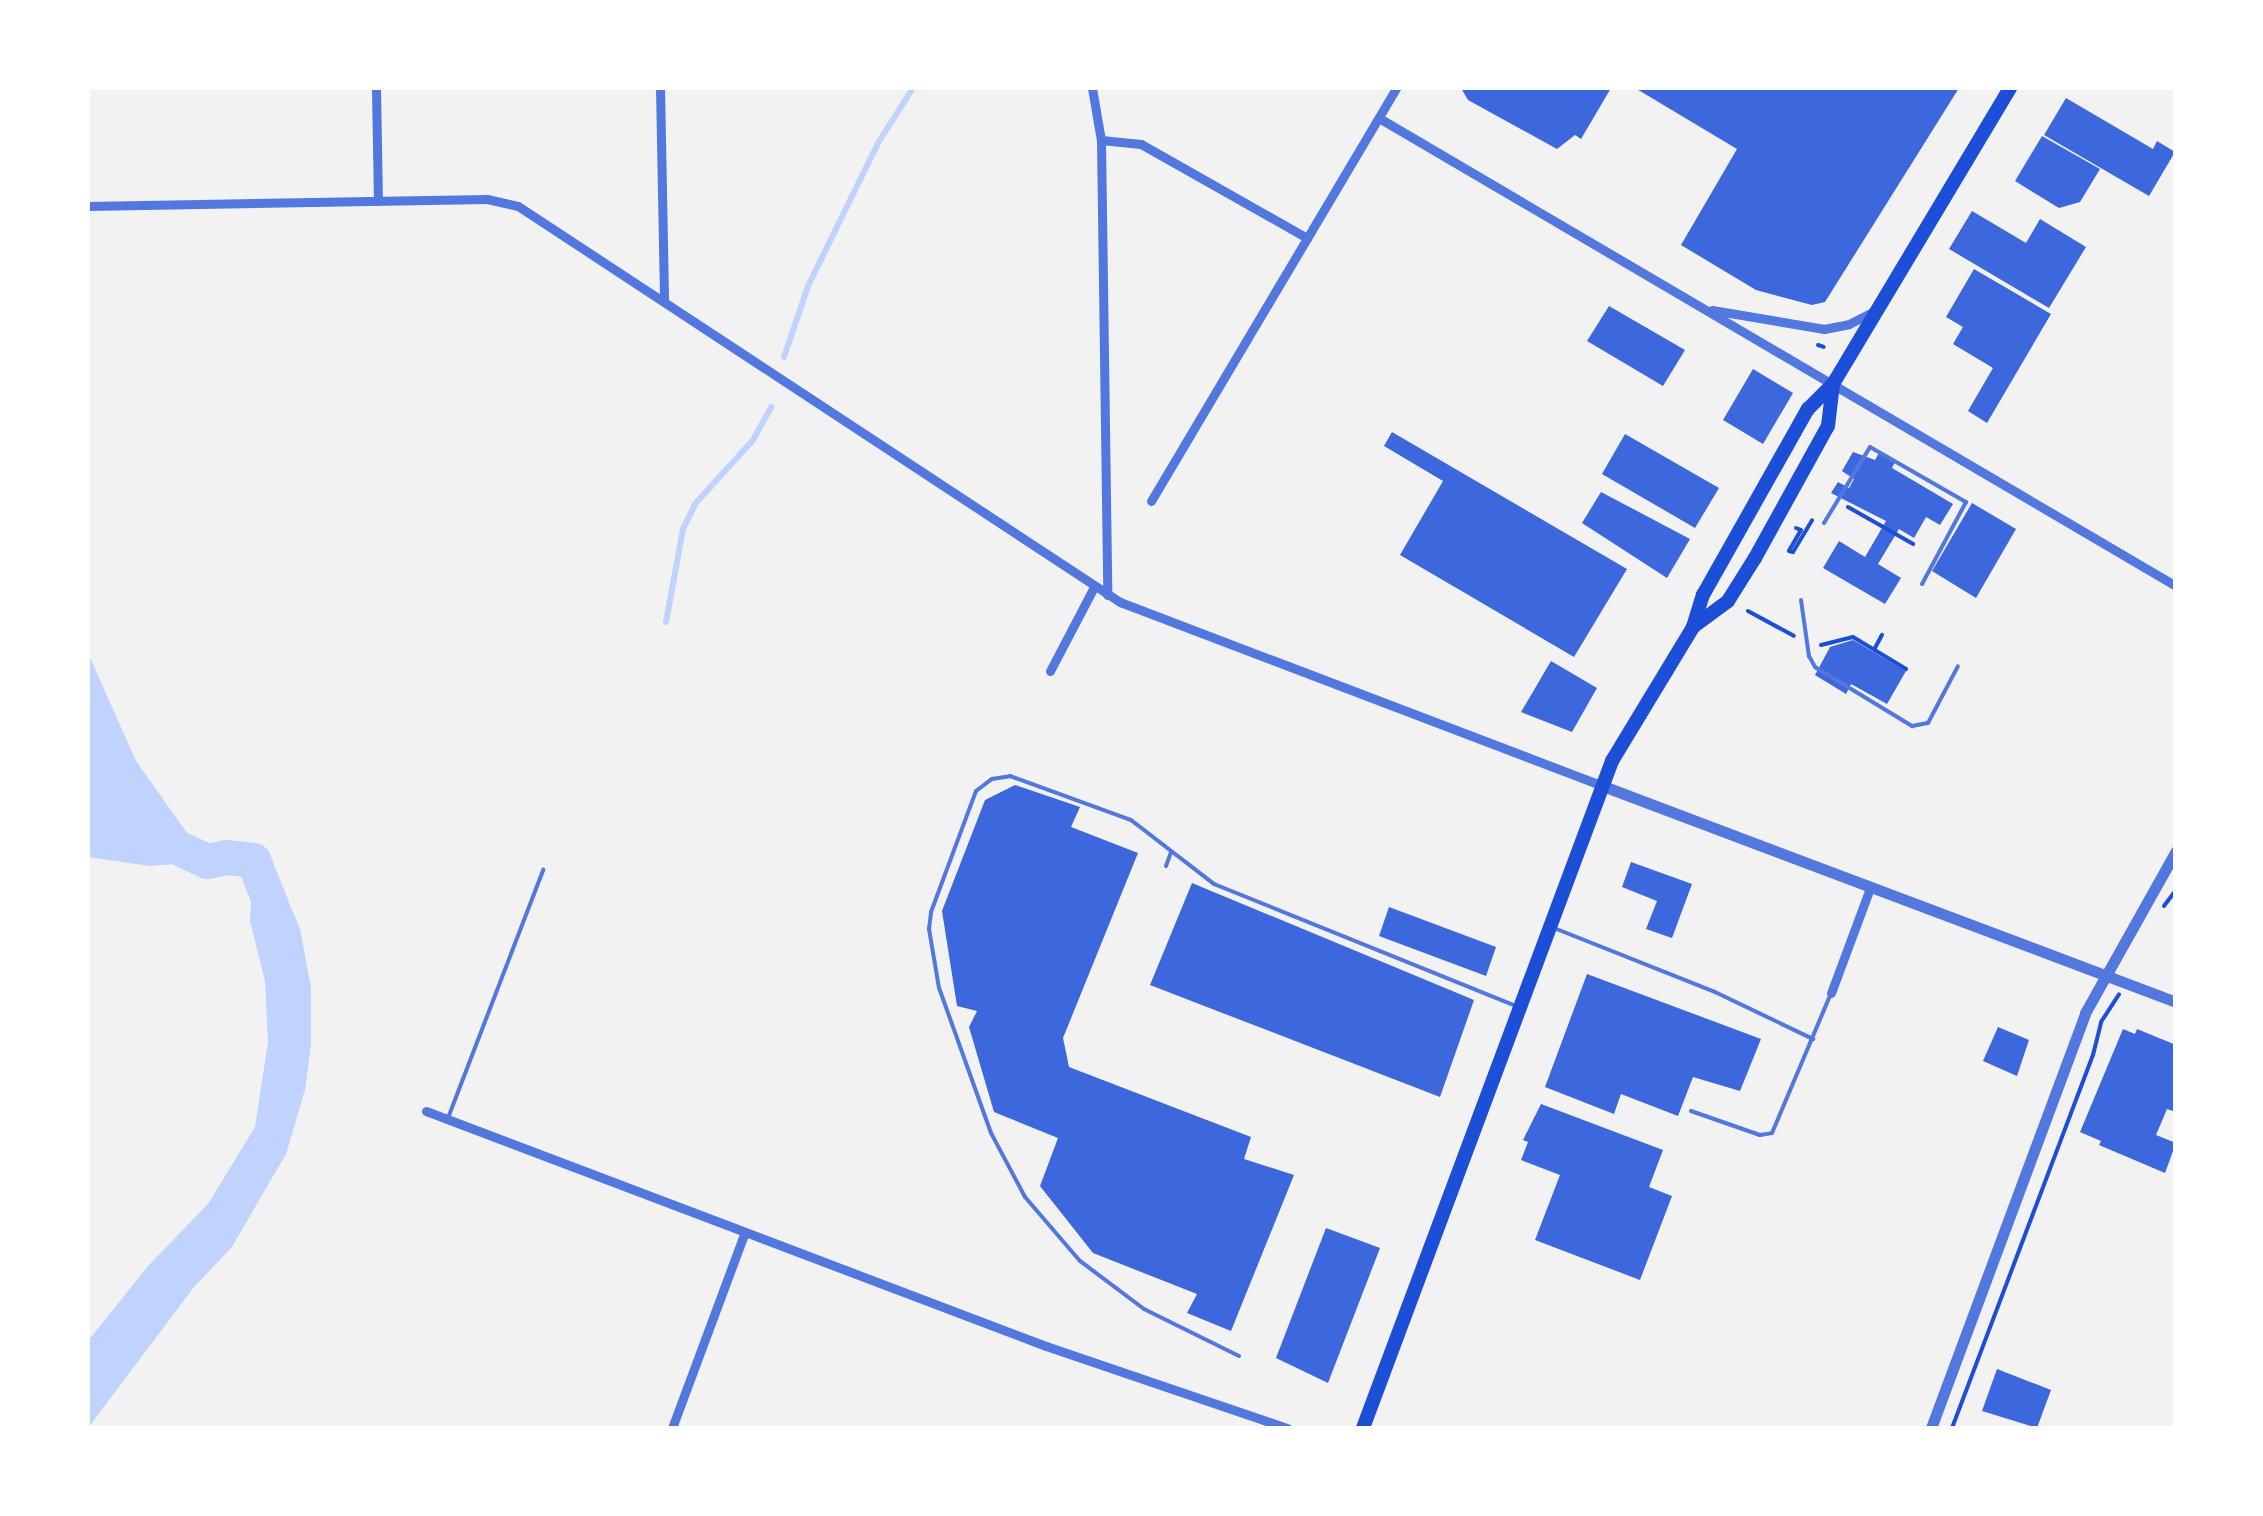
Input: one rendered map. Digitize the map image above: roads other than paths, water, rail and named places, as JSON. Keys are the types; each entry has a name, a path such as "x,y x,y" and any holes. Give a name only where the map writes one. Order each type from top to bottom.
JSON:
{"main road":[{"path":"1362,1428 1620,745 1693,626 1703,595 1808,409 1833,384 2010,88"},
{"path":"1693,626 1728,601 1755,558 1828,426 1833,384"}],"street":[{"path":"376,88 378,201"},
{"path":"660,88 664,299"},
{"path":"1092,88 1101,140 1107,594"},
{"path":"1151,502 1396,88"},
{"path":"1378,118 2176,586"},
{"path":"1101,140 1141,144 1307,238"},
{"path":"88,206 510,203 540,217 1094,586 1144,614 2176,1002"},
{"path":"1704,309 1824,329 1874,312"},
{"path":"1050,671 1094,586"},
{"path":"1931,1428 2085,1013 2176,851"},
{"path":"1831,993 1870,888"},
{"path":"426,1111 446,1122 1046,1346 1286,1428"},
{"path":"672,1428 744,1234"}],"lane":[{"path":"1824,523 1870,446 1966,502 1922,584"},
{"path":"1801,600 1815,667 1918,727 1928,723 1958,666"},
{"path":"1238,1356 1144,1309 1080,1261 1025,1197 973,1092 939,988 928,929 970,800 992,779 1021,778 1131,820 1214,884 1518,1008"},
{"path":"1166,866 1171,852"},
{"path":"446,1122 543,870"},
{"path":"1550,926 1715,992 1813,1039"},
{"path":"1691,1111 1760,1135 1772,1133 1831,993"}],"water":[{"path":"88,653 136,761 207,861 150,866 88,857"},
{"path":"253,860 276,871 300,929 311,987 311,1045 305,1090 286,1154 232,1247 194,1287 88,1428 88,1341 148,1266 208,1204 255,1127 268,1042 265,981 250,921"}],"waterway":[{"path":"784,357 808,286 878,143 913,88"},
{"path":"666,622 683,529 695,504 753,440 771,407"},
{"path":"166,842 207,861 226,857 253,860 270,903"}]}
